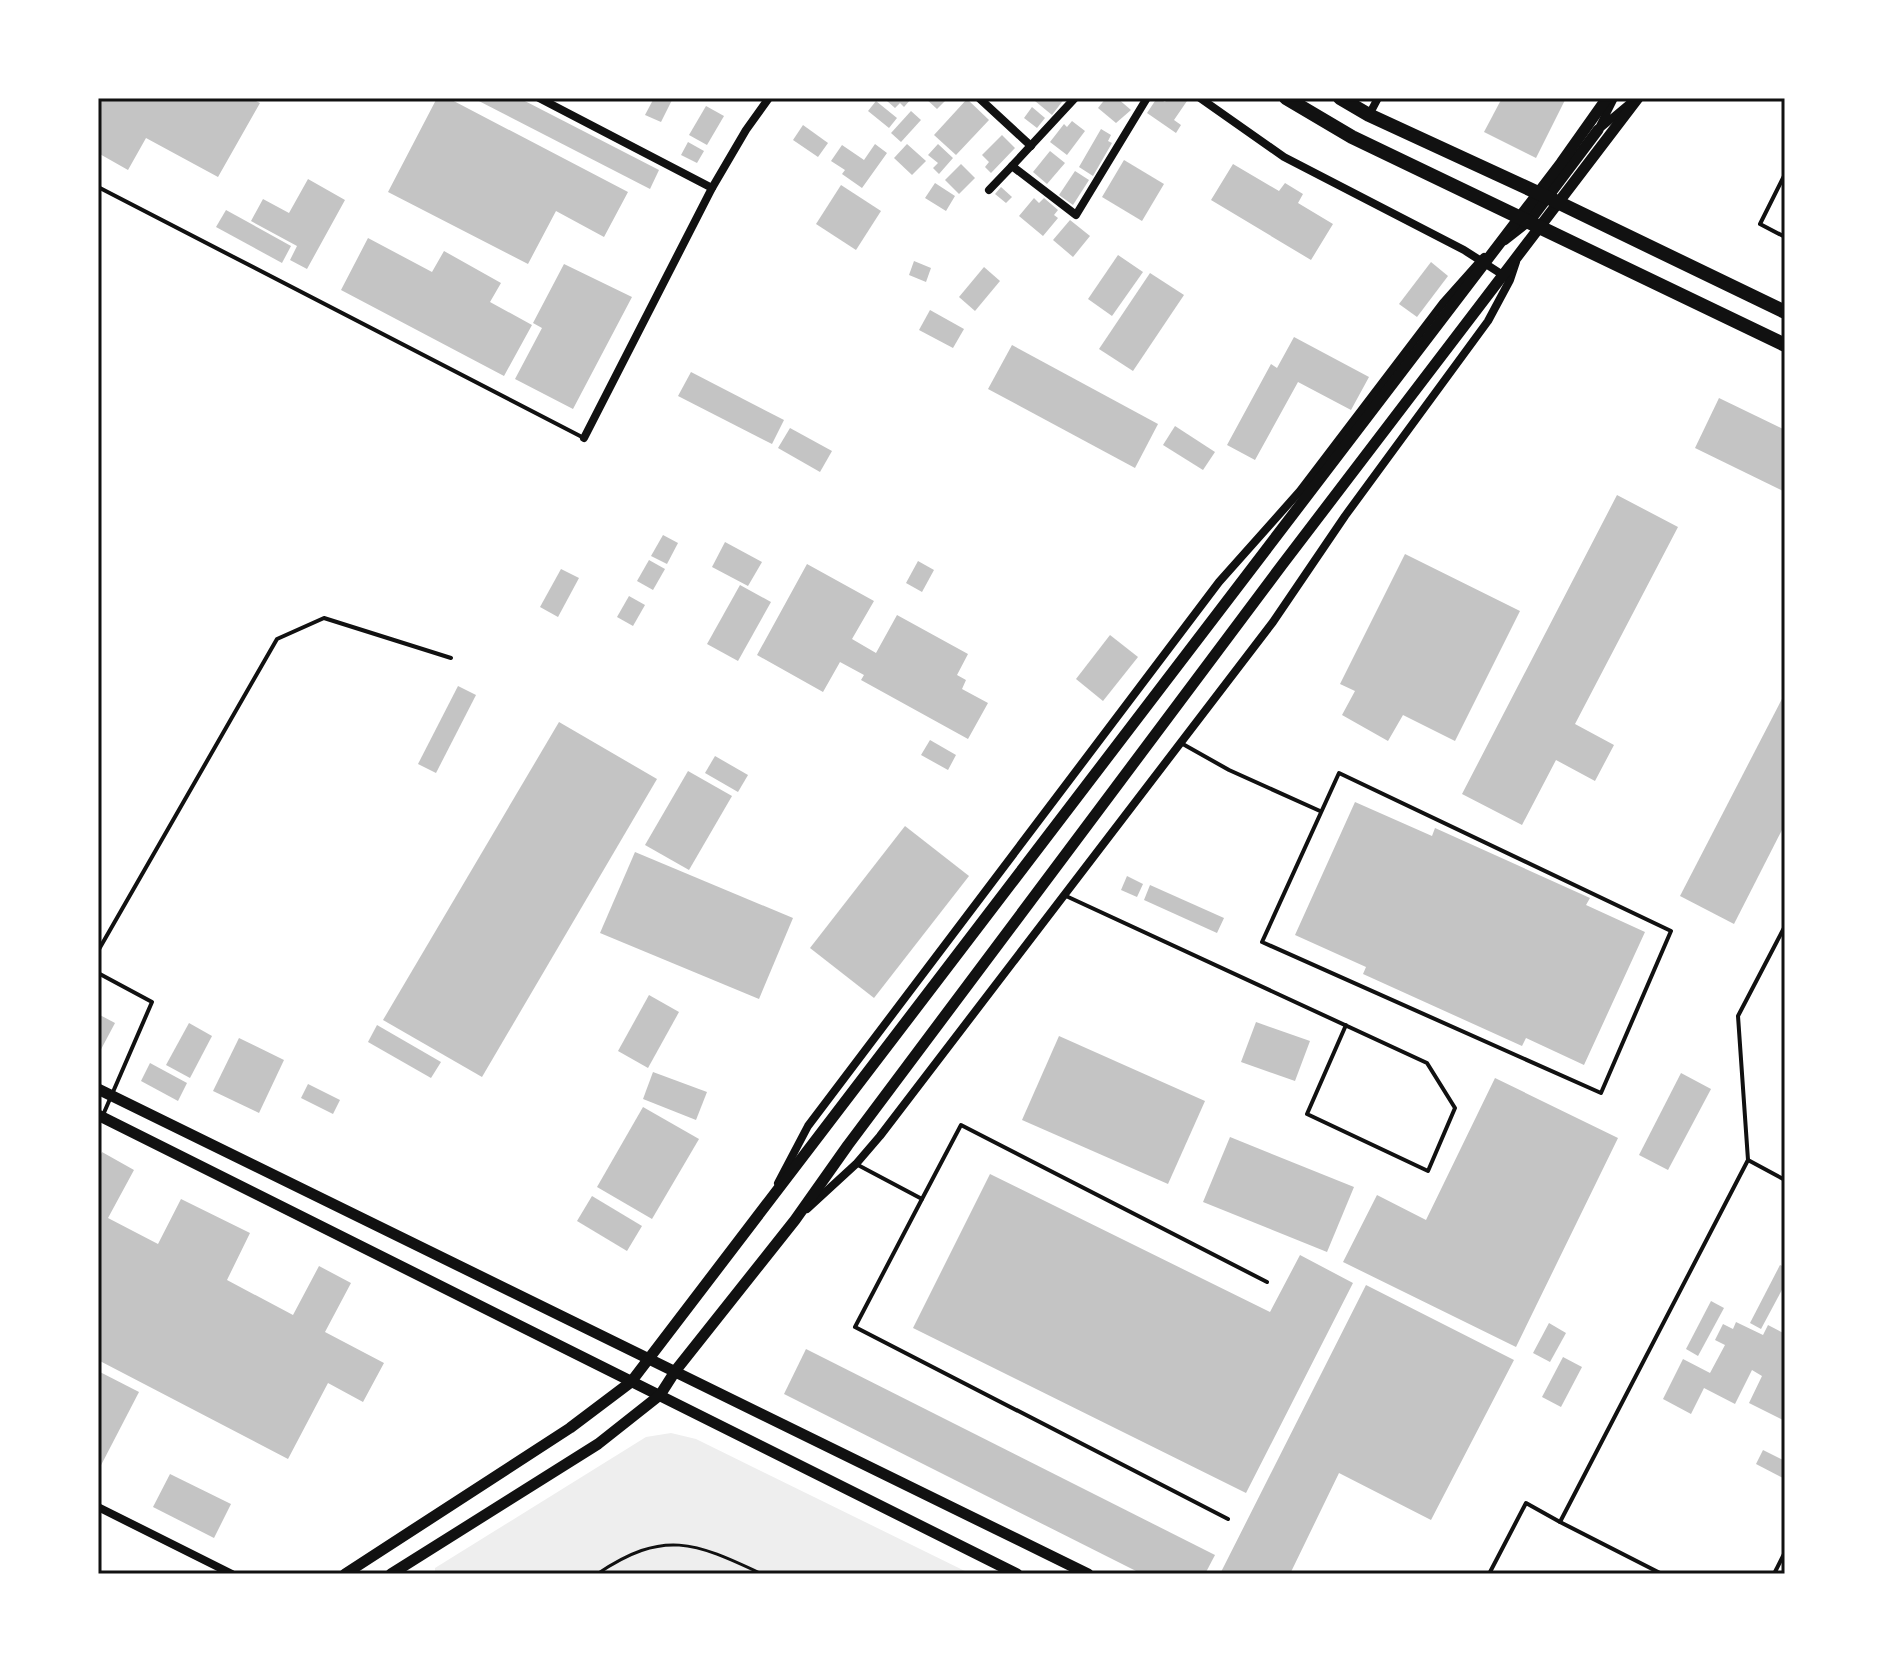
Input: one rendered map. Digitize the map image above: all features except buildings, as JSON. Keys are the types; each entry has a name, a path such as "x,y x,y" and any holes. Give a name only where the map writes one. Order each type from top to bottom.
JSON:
{"main road":[{"path":"1286,98 1352,137 1785,345"},
{"path":"1340,98 1369,115 1785,312"}],"street":[{"path":"539,98 712,188"},
{"path":"584,438 712,188 769,98"},
{"path":"979,98 1031,146"},
{"path":"989,190 1075,98"},
{"path":"1012,166 1076,215 1147,98"},
{"path":"1200,98 1284,157 1481,260 1510,280"},
{"path":"1369,115 1378,98"},
{"path":"345,1574 570,1428 631,1382 1561,163 1607,98"},
{"path":"768,1201 808,1126 1219,582 1300,491 1443,303 1481,260 1528,223 1549,198 1598,130 1614,98"},
{"path":"1598,130 1637,98"},
{"path":"391,1574 598,1444 660,1395 676,1370 795,1220 1282,565 1584,172 1637,98"},
{"path":"795,1220 856,1164 1273,622 1345,516 1488,321 1510,280 1528,223"},
{"path":"98,1089 1088,1574"},
{"path":"100,1116 1017,1574"},
{"path":"98,1507 232,1574"}],"lane":[{"path":"1785,174 1760,224 1785,237"},
{"path":"98,187 584,438"},
{"path":"98,951 277,639 324,618 451,658"},
{"path":"1181,743 1229,770 1320,811"},
{"path":"1339,773 1671,931 1601,1093 1262,942 1320,811 1339,773"},
{"path":"1064,895 1346,1025 1427,1063 1455,1108 1428,1171 1307,1114 1346,1025"},
{"path":"1560,1522 1748,1160 1738,1016 1785,926"},
{"path":"98,973 152,1002 113,1096 100,1116"},
{"path":"1228,1519 855,1327 961,1125 1267,1282"},
{"path":"1748,1160 1785,1180"},
{"path":"856,1164 922,1199"},
{"path":"1489,1574 1526,1503 1662,1574"},
{"path":"1774,1574 1785,1552"}],"path":[{"path":"597,1574 636,1551 659,1545 686,1544 712,1551 762,1574"}],"shaded area":[{"path":"671,1433 696,1439 971,1574 435,1574 435,1568 646,1437"}]}
